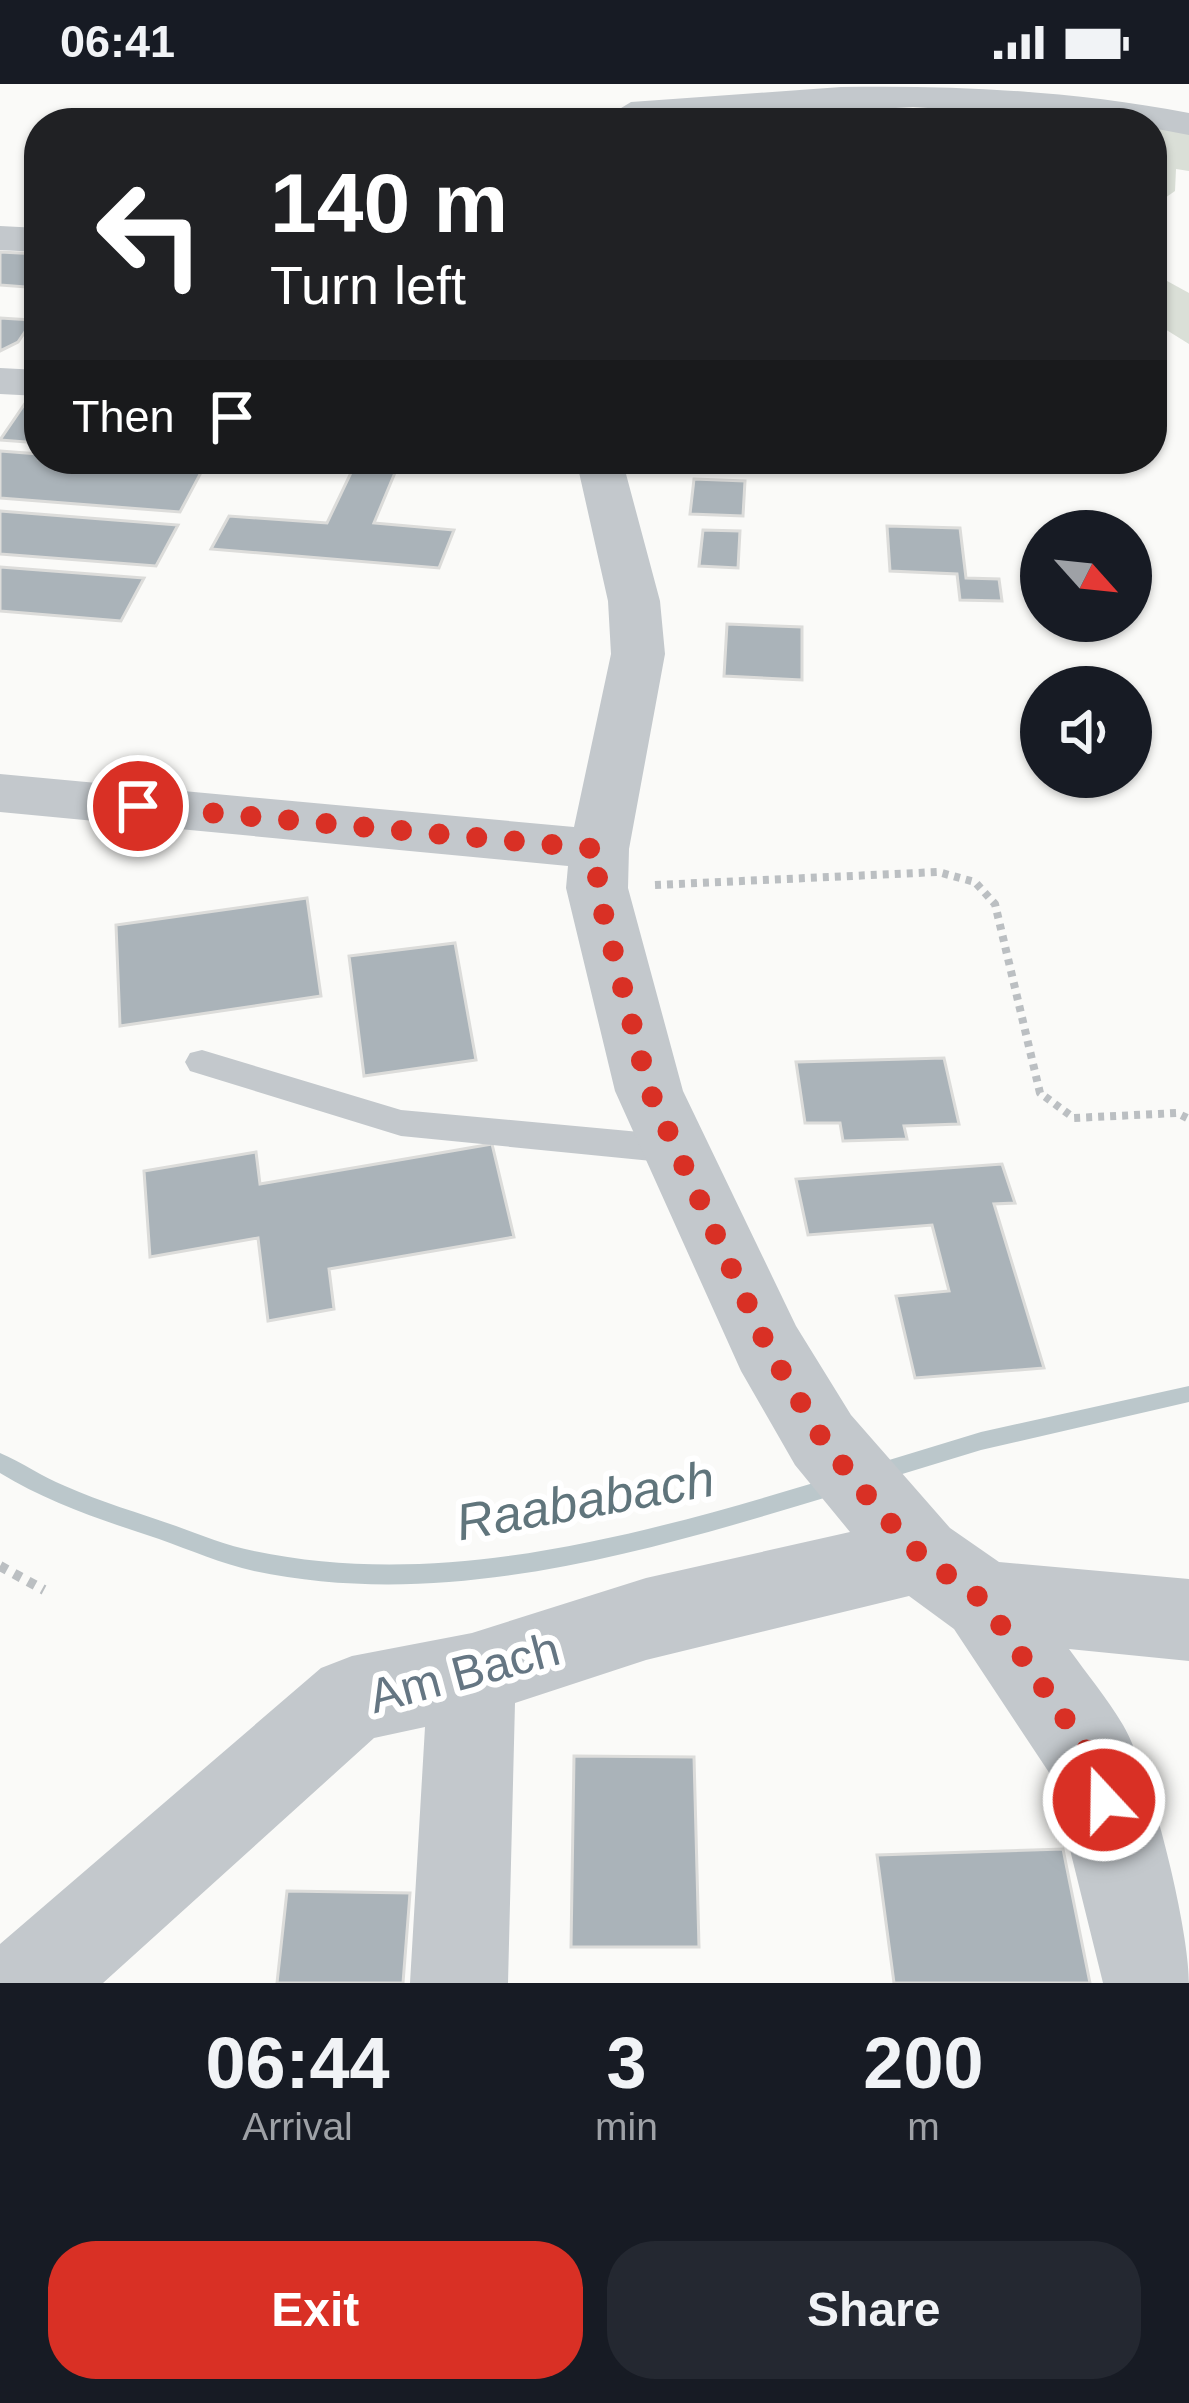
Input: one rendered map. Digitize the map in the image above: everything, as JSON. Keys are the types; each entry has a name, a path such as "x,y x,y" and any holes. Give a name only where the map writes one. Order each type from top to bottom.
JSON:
{"street":[{"path":"632,107 954,84 1116,100 1140,108"},
{"path":"602,474 634,601 638,655 598,868 649,1090 672,1149 768,1348 823,1440 927,1555 1092,1758 1152,1983"},
{"path":"0,793 598,868"},
{"name":"Am Bach","path":"30,1983 352,1700 472,1675 646,1619 927,1555 1189,1621"},
{"path":"459,1983 472,1675"}],"lane":[{"path":"202,1062 400,1123 672,1149"}],"path":[{"path":"598,868 958,875 988,891 995,904 1040,1093 1055,1109 1093,1121 1177,1113 1189,1119"},
{"path":"0,1566 44,1589"}],"shaded area":[{"path":"924,88 1028,92 1098,108 973,99 858,108 778,108"},
{"path":"1167,124 1189,129 1189,171 1176,169 1175,191 1167,197"},
{"path":"1167,281 1189,293 1189,344 1167,330"}],"building":[{"path":"0,252 24,253 24,287 0,285"},
{"path":"0,318 24,319 18,342 0,351"},
{"path":"24,405 24,442 0,440"},
{"path":"0,451 24,453 24,474 200,474 180,512 0,498"},
{"path":"350,474 394,474 374,523 454,530 439,568 211,549 229,516 327,523"},
{"path":"694,479 745,481 743,516 690,514"},
{"path":"0,511 178,525 156,566 0,554"},
{"path":"887,526 960,528 966,578 999,579 1002,601 960,600 957,574 890,571"},
{"path":"703,530 740,531 738,568 699,566"},
{"path":"0,567 144,578 121,621 0,611"},
{"path":"727,624 802,627 802,680 724,676"},
{"path":"307,898 321,996 120,1026 116,925"},
{"path":"455,943 476,1060 364,1076 349,956"},
{"path":"944,1058 959,1124 904,1126 907,1139 843,1141 840,1123 805,1123 796,1062"},
{"path":"492,1144 514,1237 329,1269 334,1309 268,1321 258,1238 150,1257 144,1171 256,1152 260,1184"},
{"path":"1002,1164 1015,1203 994,1204 1044,1368 915,1378 896,1296 949,1291 932,1225 808,1235 796,1179"},
{"path":"574,1756 694,1757 699,1947 571,1947"},
{"path":"1063,1849 1090,1983 894,1983 877,1855"},
{"path":"287,1891 410,1893 403,1983 277,1983"}],"waterway":[{"name":"Raababach","path":"876,1473 981,1441 1189,1394"},
{"name":"Raababach","path":"0,1462 77,1501 242,1558 325,1572 472,1570 547,1559 695,1526 834,1486"}],"route":[{"path":"138,806 599,849 597,888 649,1090 672,1149 768,1348 823,1440 877,1508 920,1555 984,1601 1092,1758 1104,1800"}]}
